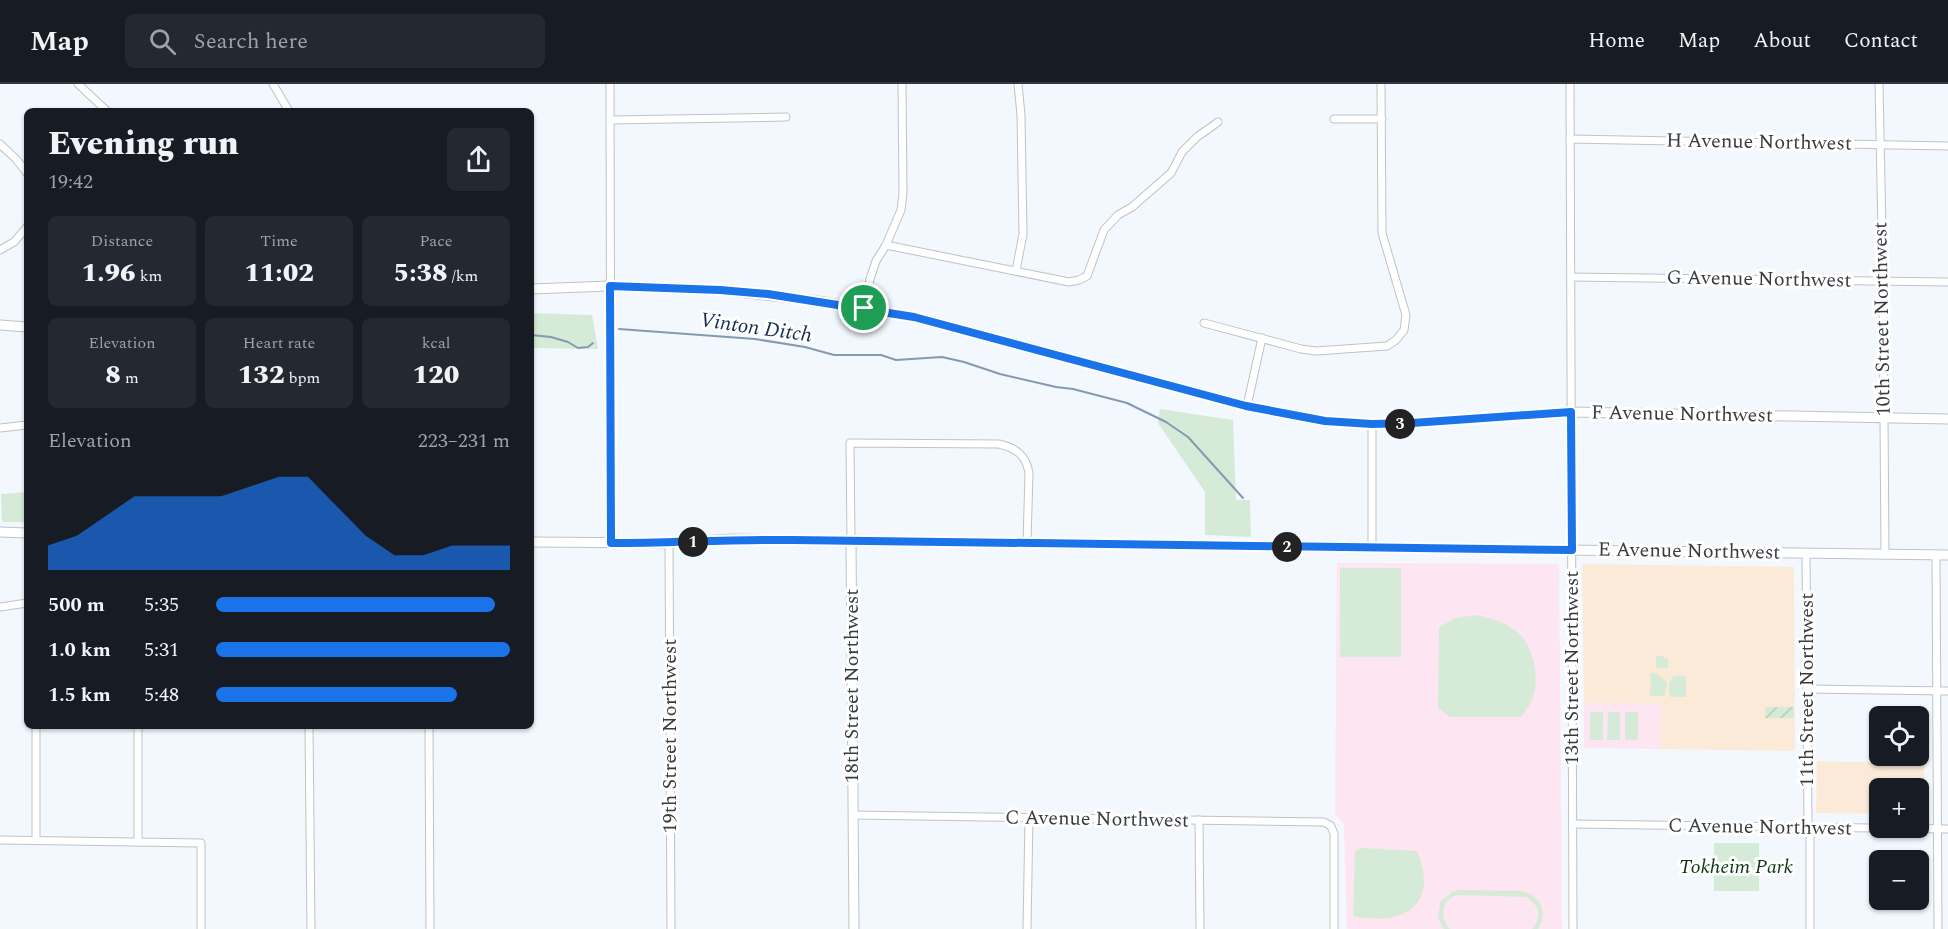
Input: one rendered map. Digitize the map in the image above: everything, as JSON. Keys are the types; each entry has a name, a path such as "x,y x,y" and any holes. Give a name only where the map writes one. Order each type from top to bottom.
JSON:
{"street":[{"path":"78,84 104,108"},
{"path":"273,84 287,108"},
{"path":"610,84 611,543"},
{"path":"864,308 876,261 901,210 903,192 902,84"},
{"path":"1016,271 1023,234 1021,116 1018,84"},
{"path":"1204,323 1316,351 1387,346 1404,330 1405,307 1382,233 1382,84"},
{"name":"13th Street Northwest","path":"1570,84 1573,929"},
{"name":"10th Street Northwest","path":"1879,84 1886,555"},
{"path":"611,120 786,117"},
{"path":"1334,119 1382,119"},
{"path":"886,244 1070,282 1079,280 1087,276 1104,230 1171,173 1182,152 1197,137 1218,122"},
{"name":"H Avenue Northwest","path":"1570,139 1948,146"},
{"path":"0,144 24,169"},
{"path":"0,250 14,242 24,230"},
{"name":"G Avenue Northwest","path":"1570,277 1948,282"},
{"name":"F Avenue Northwest","path":"534,289 610,286 720,290 864,308 926,320 1246,406 1325,421 1372,424 1412,423 1571,412 1948,419"},
{"path":"0,326 24,327"},
{"path":"1246,406 1262,338"},
{"path":"1372,424 1372,548"},
{"path":"0,428 24,425"},
{"name":"18th Street Northwest","path":"854,929 850,442 999,444 1013,447 1028,464 1027,543"},
{"path":"0,532 24,532"},
{"name":"E Avenue Northwest","path":"534,542 669,543 732,539 1948,555"},
{"name":"19th Street Northwest","path":"669,543 671,929"},
{"name":"11th Street Northwest","path":"1806,553 1810,929"},
{"path":"1936,555 1938,929"},
{"path":"0,607 24,603"},
{"path":"1807,688 1948,690"},
{"path":"36,729 36,840"},
{"path":"138,729 138,842"},
{"path":"309,729 311,929"},
{"path":"429,729 430,929"},
{"name":"C Avenue Northwest","path":"853,815 1324,822 1331,826 1334,834 1334,929"},
{"path":"1028,929 1029,818"},
{"path":"1199,820 1200,929"},
{"name":"C Avenue Northwest","path":"1573,824 1948,829"},
{"path":"0,840 201,843 201,929"}],"shaded area":[{"path":"1337,563 1559,564 1562,929 1347,929 1344,824 1335,814"},
{"path":"1582,564 1794,567 1795,751 1660,749 1661,704 1584,703"},
{"path":"1584,703 1661,704 1660,749 1584,748"},
{"path":"1817,761 1869,762 1869,766 1924,766 1924,778 1869,778 1869,814 1816,813"}],"green space":[{"path":"534,313 592,315 598,349 534,348"},
{"path":"1160,409 1233,420 1236,500 1250,500 1251,537 1205,535 1205,492 1158,423"},
{"path":"24,492 24,522 2,522 1,494"},
{"path":"1340,568 1401,568 1401,657 1340,657"},
{"path":"1476,615 1512,628 1522,637 1531,652 1534,661 1535,689 1531,702 1521,717 1450,717 1438,708 1439,627 1456,618"},
{"path":"1656,656 1668,659 1668,668 1656,668"},
{"path":"1651,672 1656,673 1667,682 1665,696 1649,694"},
{"path":"1674,676 1686,676 1686,697 1670,697 1669,682"},
{"path":"1765,707 1794,707 1794,718 1765,718"},
{"path":"1590,712 1603,712 1603,740 1590,740"},
{"path":"1608,712 1620,712 1620,740 1607,740"},
{"path":"1625,712 1638,712 1638,740 1625,740"},
{"name":"Tokheim Park","path":"1714,843 1759,843 1759,891 1714,891"},
{"path":"1361,848 1417,851 1423,870 1424,885 1420,898 1412,908 1401,915 1387,918 1371,919 1353,916 1355,851"},
{"path":"1459,890 1528,893 1541,906 1543,917 1541,923 1538,929 1532,929 1538,920 1538,911 1534,903 1526,897 1458,895 1448,900 1445,905 1444,920 1450,929 1444,929 1438,919 1440,902 1452,892"}],"waterway":[{"name":"Vinton Ditch","path":"619,329 755,339 805,347 834,355 881,355 896,360 942,357 1000,374 1127,403 1166,422 1188,437 1243,498"},
{"name":"Vinton Ditch","path":"534,335 551,337 578,348 588,347 593,343"}],"route":[{"path":"610,286 768,294 864,308 914,317 983,334 1289,416 1372,424 1571,412 1572,550 732,539 669,543 611,543 610,286"}]}
